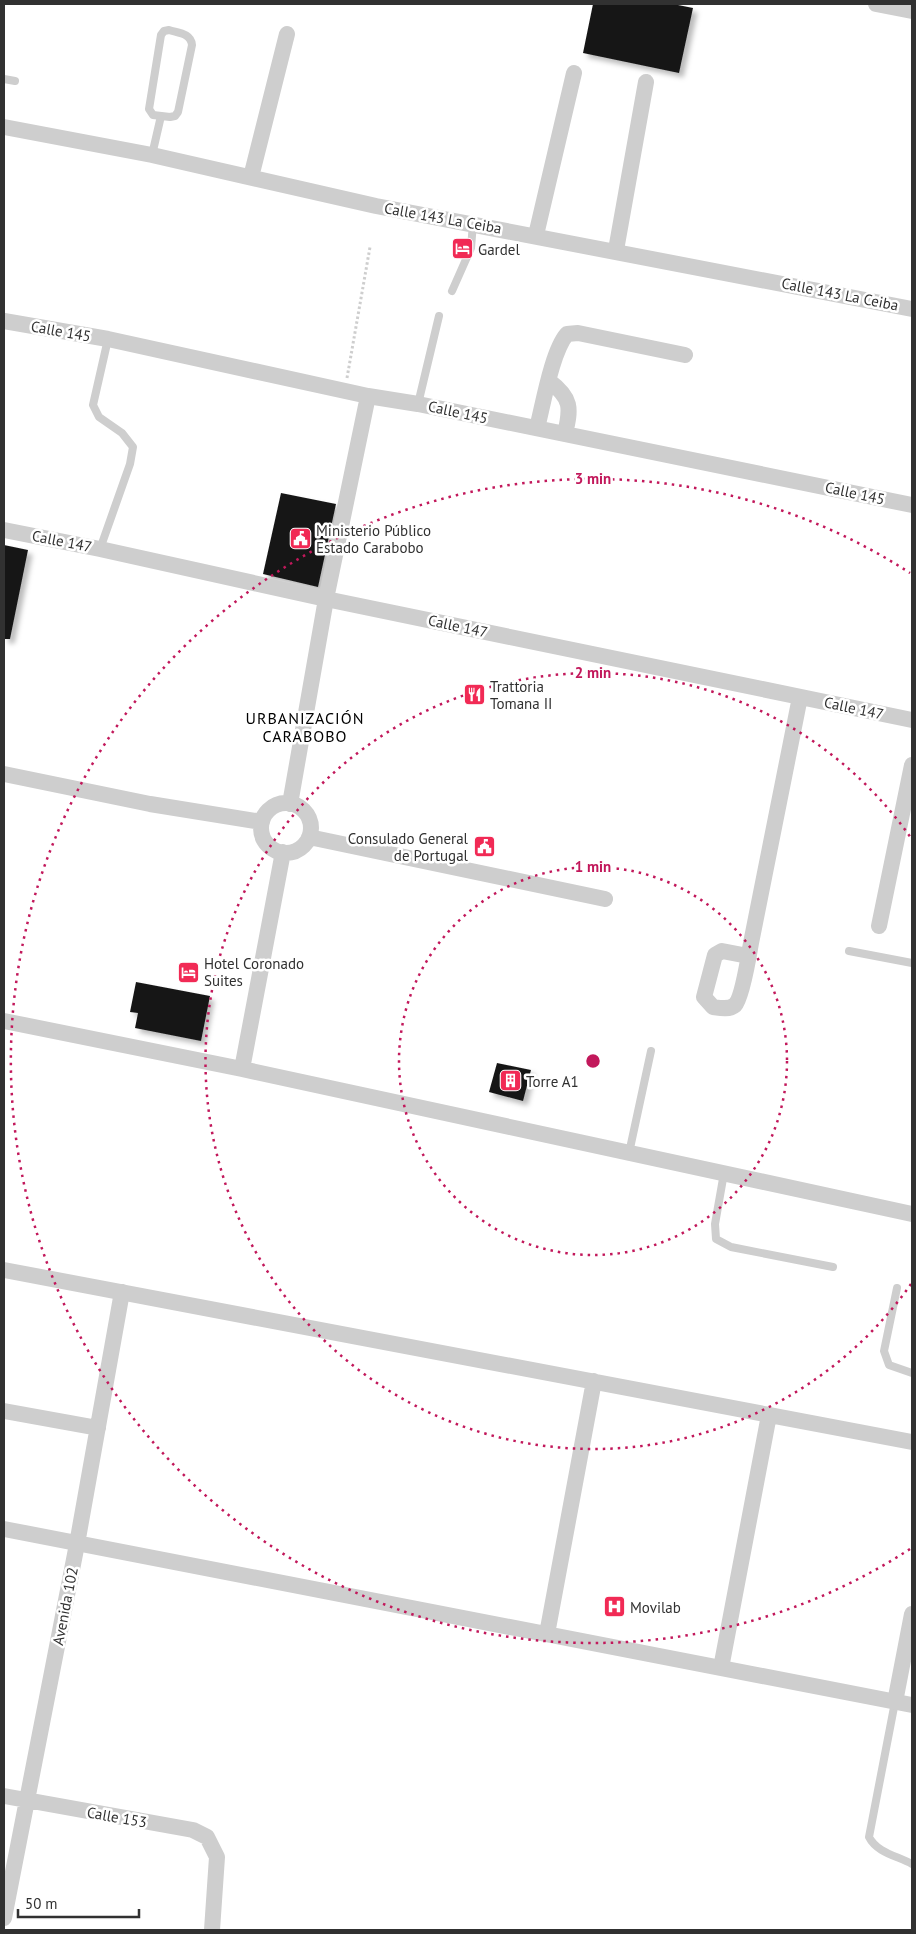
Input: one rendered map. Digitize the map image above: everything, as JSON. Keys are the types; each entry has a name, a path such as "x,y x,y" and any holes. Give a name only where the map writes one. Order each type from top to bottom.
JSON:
{"street":[{"path":"876,4 912,11"},
{"path":"251,177 287,34"},
{"path":"536,235 574,73"},
{"path":"616,250 646,82"},
{"name":"Calle 143 La Ceiba","path":"4,127 152,155 376,206 616,250 912,309"},
{"name":"Calle 145","path":"4,321 108,339 368,396 418,404 912,505"},
{"path":"536,428 560,345 567,334 571,332 684,355"},
{"path":"549,381 559,389 569,403 566,434"},
{"path":"290,804 326,599 368,396"},
{"name":"Calle 147","path":"4,530 100,549 326,599 912,720"},
{"path":"748,956 800,697"},
{"path":"879,926 912,765"},
{"path":"4,774 150,804 262,822"},
{"path":"290,804 303,810 308,816 310,823 309,837 306,843 296,851 283,852 270,847 266,842 261,829 262,822 269,810 275,806 290,804"},
{"path":"309,837 605,899"},
{"path":"242,1070 283,852"},
{"path":"4,1021 242,1070 912,1214"},
{"path":"4,1270 912,1442"},
{"name":"Avenida 102","path":"4,1918 77,1544 122,1292"},
{"path":"547,1634 594,1382"},
{"path":"4,1411 98,1428"},
{"path":"721,1668 769,1415"},
{"path":"4,1529 912,1705"},
{"path":"895,1702 912,1614"},
{"name":"Calle 153","path":"4,1796 193,1830 207,1836 217,1857 212,1930"}],"lane":[{"path":"168,30 188,36 192,40 192,45 178,112 175,116 161,116 153,115 149,109 161,35 164,31 168,30"},
{"path":"4,79 15,81"},
{"path":"152,155 161,116"},
{"path":"452,291 471,248 473,223"},
{"path":"418,404 439,316"},
{"path":"100,549 130,464 134,447 122,433 99,417 92,404 108,339"},
{"path":"849,952 912,963"},
{"path":"629,1153 651,1051"},
{"path":"724,1173 715,1224 716,1239 732,1247 833,1267"},
{"path":"897,1288 884,1351 889,1365 912,1373"},
{"path":"895,1702 869,1837 872,1843 881,1850 912,1864"}],"path":[{"path":"345,391 370,247"}],"building":[{"path":"593,4 673,4 693,8 679,73 583,53"},
{"name":"Ministerio Público Estado Carabobo","path":"281,493 336,504 318,587 263,574"},
{"path":"4,545 28,550 10,639 4,639"},
{"path":"136,982 210,996 201,1041 135,1028 138,1013 130,1012"},
{"name":"Torre A1","path":"497,1063 531,1070 523,1101 489,1092"}],"place":[{"name":"Gardel","path":"462,249"},
{"name":"Ministerio Público Estado Carabobo","path":"300,539"},
{"name":"Trattoria Tomana II","path":"474,695"},
{"name":"Consulado General de Portugal","path":"484,847"},
{"name":"Hotel Coronado Suites","path":"188,972"},
{"name":"Torre A1","path":"510,1081"},
{"name":"Movilab","path":"614,1607"}],"district":[{"name":"URBANIZACIÓN CARABOBO","path":"305,727"}]}
